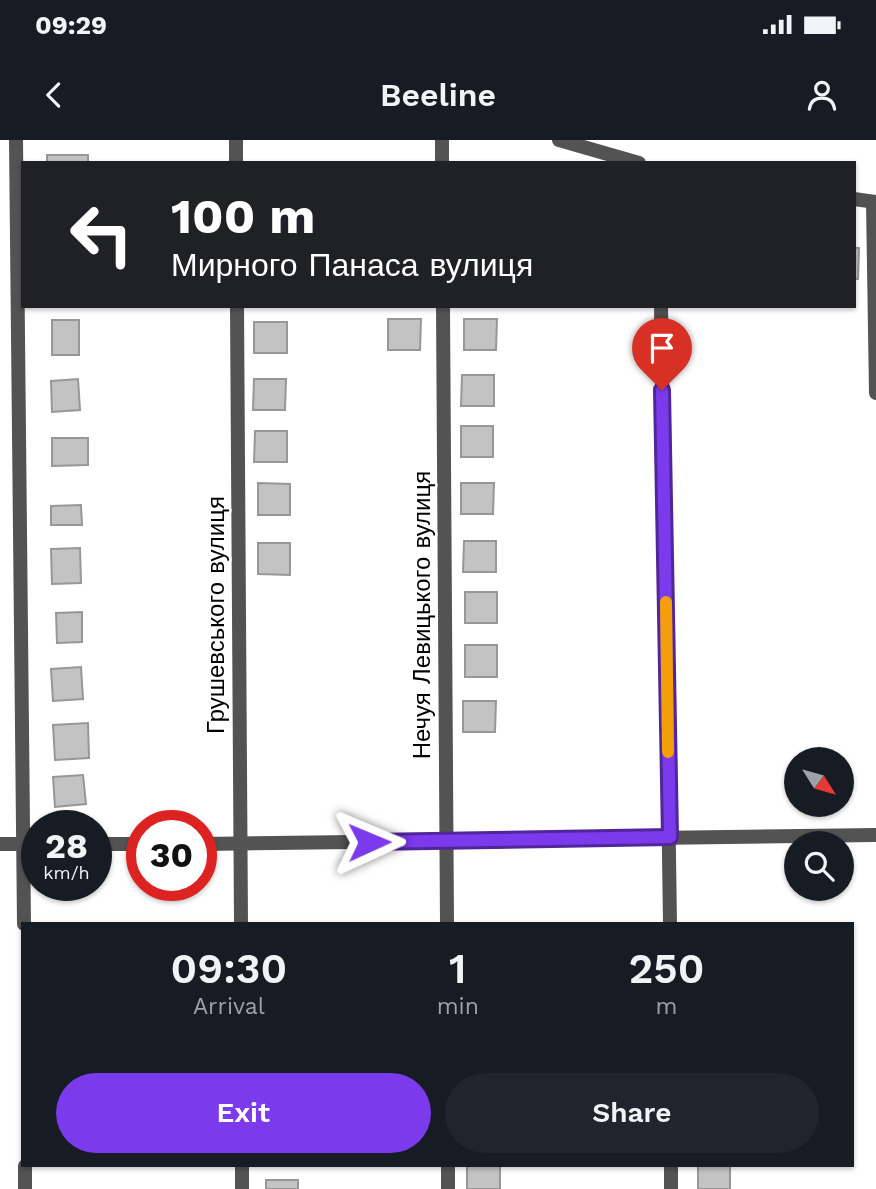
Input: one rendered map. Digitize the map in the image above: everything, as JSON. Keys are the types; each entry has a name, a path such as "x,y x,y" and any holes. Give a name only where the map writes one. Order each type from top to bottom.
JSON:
{"street":[{"path":"16,140 29,810"},
{"path":"236,140 236,161"},
{"path":"442,140 442,161"},
{"path":"559,140 632,161"},
{"path":"856,199 875,202 876,393"},
{"name":"Грушевського вулиця","path":"237,308 241,922"},
{"name":"Нечуя Левицького вулиця","path":"443,308 447,922"},
{"path":"660,308 670,922"},
{"path":"217,844 876,835"},
{"path":"0,844 21,844"},
{"path":"24,922 26,901"},
{"path":"25,1167 25,1189"},
{"path":"242,1167 242,1189"},
{"path":"448,1167 448,1189"},
{"path":"671,1167 671,1189"}],"building":[{"path":"47,155 88,155 88,161 47,161"},
{"path":"856,248 859,248 856,279"},
{"path":"388,319 421,319 420,350 388,350"},
{"path":"464,319 497,319 496,350 464,350"},
{"path":"52,320 79,320 79,355 52,355"},
{"path":"254,322 287,322 287,353 254,353"},
{"path":"462,375 494,375 494,406 461,406"},
{"path":"78,379 80,410 52,412 51,381"},
{"path":"254,379 286,379 285,410 253,410"},
{"path":"461,426 493,426 493,457 461,457"},
{"path":"255,431 287,431 287,462 254,462"},
{"path":"52,438 88,438 88,465 52,466"},
{"path":"258,483 290,484 290,515 258,515"},
{"path":"461,483 494,483 493,514 461,514"},
{"path":"81,505 82,525 51,525 51,506"},
{"path":"464,541 496,541 496,572 463,572"},
{"path":"258,543 290,543 290,575 258,574"},
{"path":"80,548 81,583 52,584 51,549"},
{"path":"465,592 497,592 497,623 465,623"},
{"path":"82,612 82,642 57,643 56,613"},
{"path":"465,645 497,645 497,677 465,677"},
{"path":"81,667 83,699 53,701 51,669"},
{"path":"463,701 496,701 495,732 463,732"},
{"path":"88,723 89,758 55,760 53,725"},
{"path":"83,775 86,804 55,807 53,777"},
{"path":"467,1167 500,1167 500,1189 467,1189"},
{"path":"698,1167 730,1167 730,1189 698,1189"},
{"path":"266,1180 298,1180 298,1189 266,1189"}],"slow traffic":[{"path":"666,602 668,752"}],"route":[{"path":"369,842 670,837 662,390"}]}
